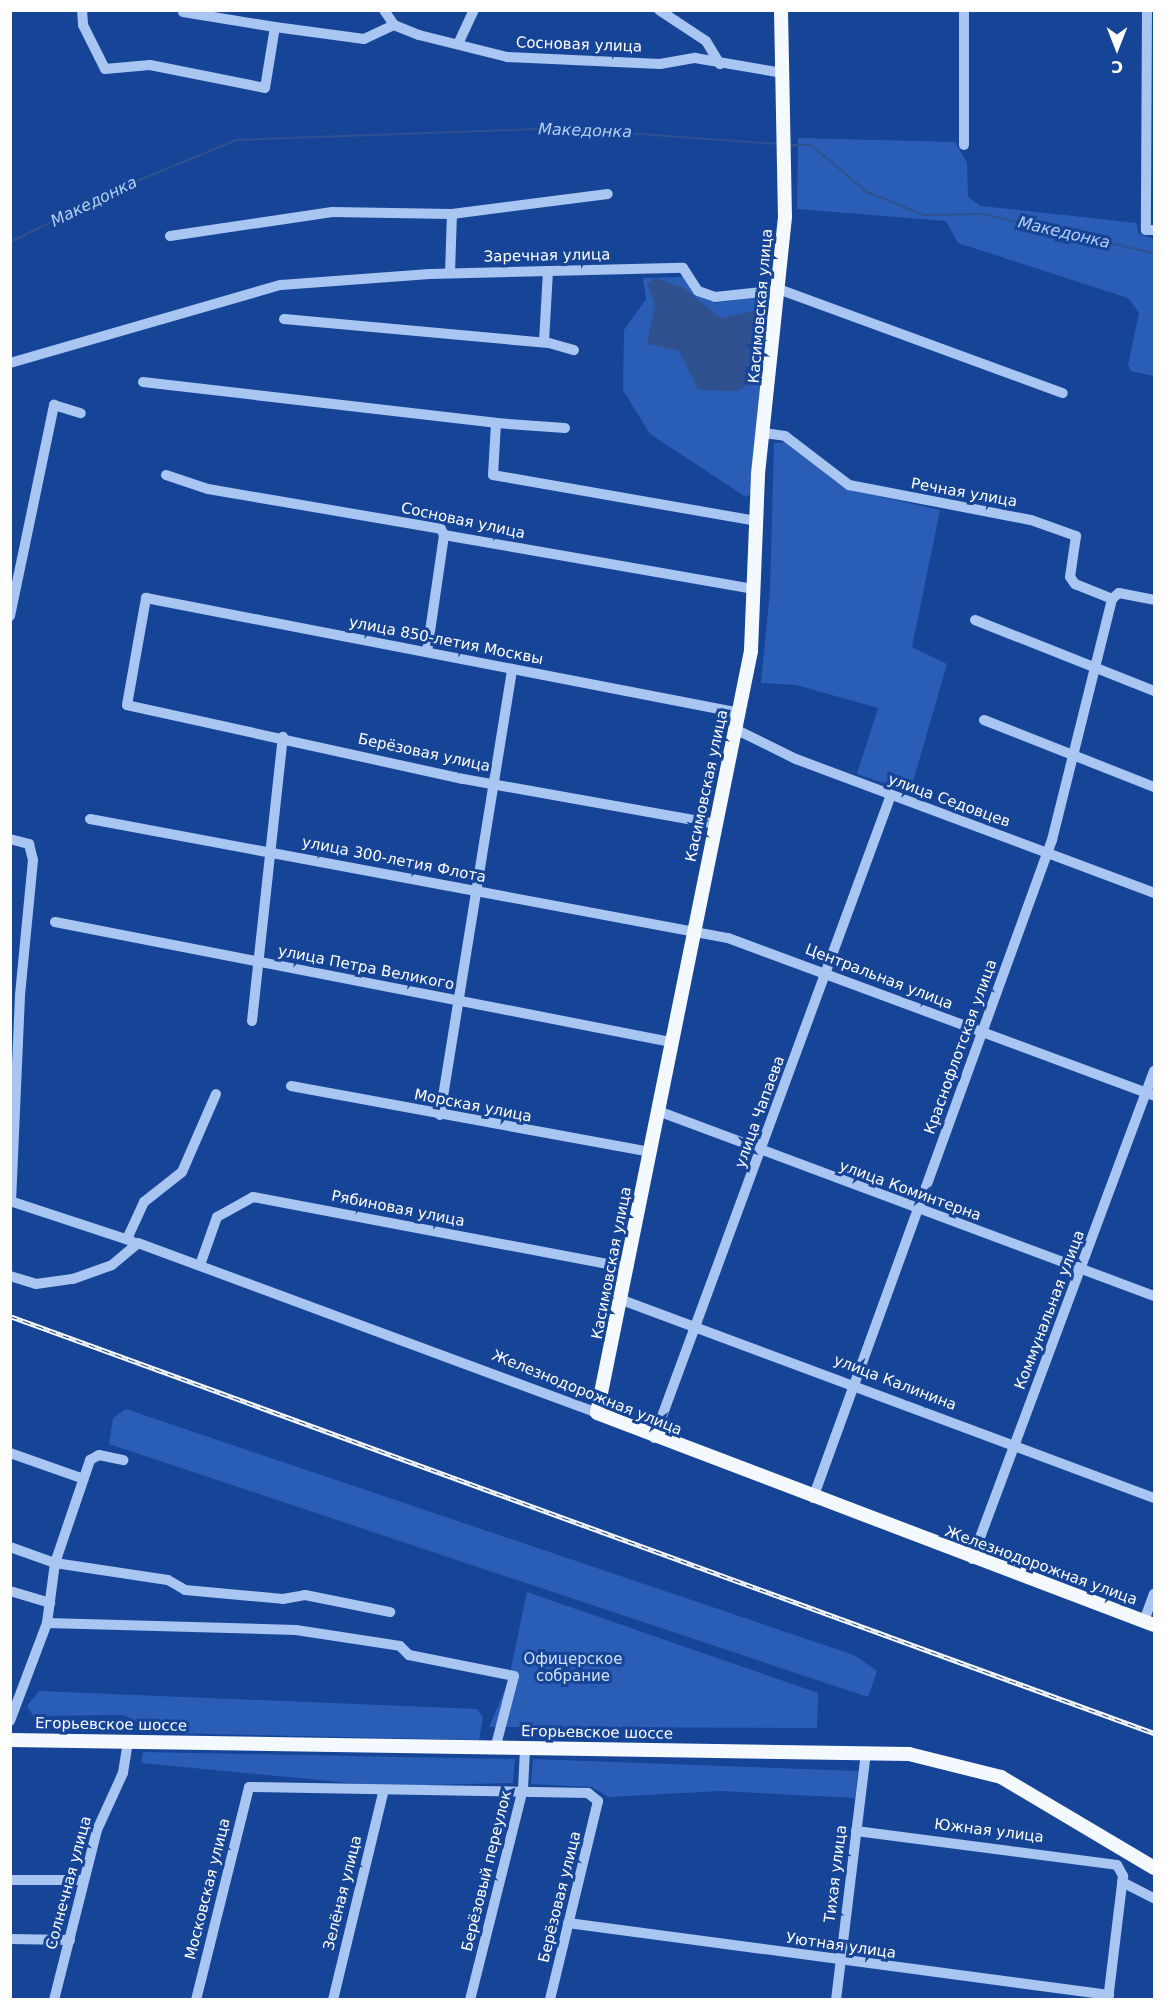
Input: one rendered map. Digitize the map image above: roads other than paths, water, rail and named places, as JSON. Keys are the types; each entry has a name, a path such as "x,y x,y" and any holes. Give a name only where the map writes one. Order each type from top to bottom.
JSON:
{"main road":[{"name":"Касимовская улица","path":"597,1413 622,1299 692,930 740,713 754,589 756,521 764,433 781,290 786,156 781,10"},
{"name":"Железнодорожная улица","path":"597,1413 654,1438 972,1559 1150,1623"},
{"name":"Егорьевское шоссе","path":"10,1740 495,1749 866,1752 945,1759 1001,1777 1155,1868"}],"street":[{"path":"82,10 83,25 105,69 150,65 265,88 275,27"},
{"path":"183,12 364,39 394,25 384,10"},
{"path":"458,44 474,10"},
{"path":"659,10 706,41 720,64"},
{"path":"964,10 964,145"},
{"path":"1147,10 1150,230"},
{"name":"Сосновая улица","path":"394,25 458,44 534,61 660,64 695,58 783,74"},
{"path":"170,236 332,212 452,214 608,194"},
{"path":"450,273 452,214"},
{"name":"Заречная улица","path":"10,363 281,285 450,273 683,268 698,291 715,297 781,290 1063,393"},
{"path":"544,342 548,270"},
{"path":"284,319 544,342 574,350"},
{"path":"143,382 496,423 565,428"},
{"path":"10,616 54,405 81,413"},
{"path":"496,423 493,476 756,521"},
{"name":"Речная улица","path":"764,433 785,436 849,485 1031,520 1076,536 1070,577 1112,599"},
{"name":"Сосновая улица","path":"166,475 208,489 441,529 444,535 754,589"},
{"path":"427,652 444,535"},
{"path":"1112,599 1119,593 1155,600"},
{"name":"улица 850-летия Москвы","path":"127,705 146,598 740,713"},
{"name":"Краснофлотская улица","path":"813,1498 1047,853 1097,668 1112,599"},
{"path":"975,620 1155,691"},
{"path":"440,1114 457,1001 496,784 512,669"},
{"name":"Берёзовая улица","path":"127,705 496,784 716,824"},
{"path":"984,720 1073,759 1155,788"},
{"name":"улица Седовцев","path":"737,730 891,795 1155,893"},
{"path":"252,1021 261,963 283,737"},
{"name":"улица Чапаева","path":"654,1438 891,795"},
{"name":"улица 300-летия Флота","path":"90,819 692,930"},
{"path":"10,839 29,844 33,860 20,996 11,1201"},
{"name":"улица Петра Великого","path":"55,922 671,1042"},
{"name":"Центральная улица","path":"692,930 827,973 1151,1094"},
{"name":"Коммунальная улица","path":"972,1559 1082,1268 1151,1094 1155,1071"},
{"name":"Морская улица","path":"291,1086 650,1152"},
{"path":"127,1239 144,1202 182,1172 216,1094"},
{"name":"улица Коминтерна","path":"658,1111 760,1154 1155,1296"},
{"name":"Рябиновая улица","path":"200,1265 217,1217 253,1197 628,1268"},
{"name":"Железнодорожная улица","path":"11,1201 200,1265 597,1413"},
{"path":"10,1276 36,1284 73,1279 112,1265 138,1243"},
{"name":"улица Калинина","path":"622,1299 855,1383 1014,1446 1155,1498"},
{"path":"10,1453 84,1479"},
{"path":"10,1721 47,1623 55,1563 90,1460 99,1455 123,1460"},
{"path":"10,1547 55,1563 168,1580 185,1590 283,1599 305,1595 390,1612"},
{"path":"10,1591 50,1603"},
{"path":"1150,1623 1155,1594"},
{"path":"47,1623 296,1630 400,1646 409,1655 514,1676 495,1749"},
{"name":"Солнечная улица","path":"54,2000 84,1880 129,1742"},
{"name":"Берёзовый переулок","path":"470,2000 524,1789 525,1749"},
{"name":"Тихая улица","path":"836,2000 866,1752"},
{"name":"Московская улица","path":"196,2000 249,1787 383,1793"},
{"path":"383,1793 524,1789"},
{"name":"Берёзовая улица","path":"524,1789 588,1793 598,1800 550,2000"},
{"name":"Зелёная улица","path":"333,2000 383,1793"},
{"name":"Южная улица","path":"856,1831 1117,1864 1122,1882"},
{"path":"10,1880 84,1880"},
{"path":"1109,1997 1122,1882 1155,1898"},
{"name":"Уютная улица","path":"568,1923 1109,1997"},
{"path":"10,1939 70,1940"}],"waterway":[{"name":"Македонка","path":"10,242 130,184 236,140 556,128 780,144"},
{"name":"Македонка","path":"788,145 811,145 867,192 924,215 982,214 1154,253"}],"railway":[{"path":"10,1316 1154,1733"}],"park label":[{"name":"Офицерское собрание","path":"573,1668"}]}
